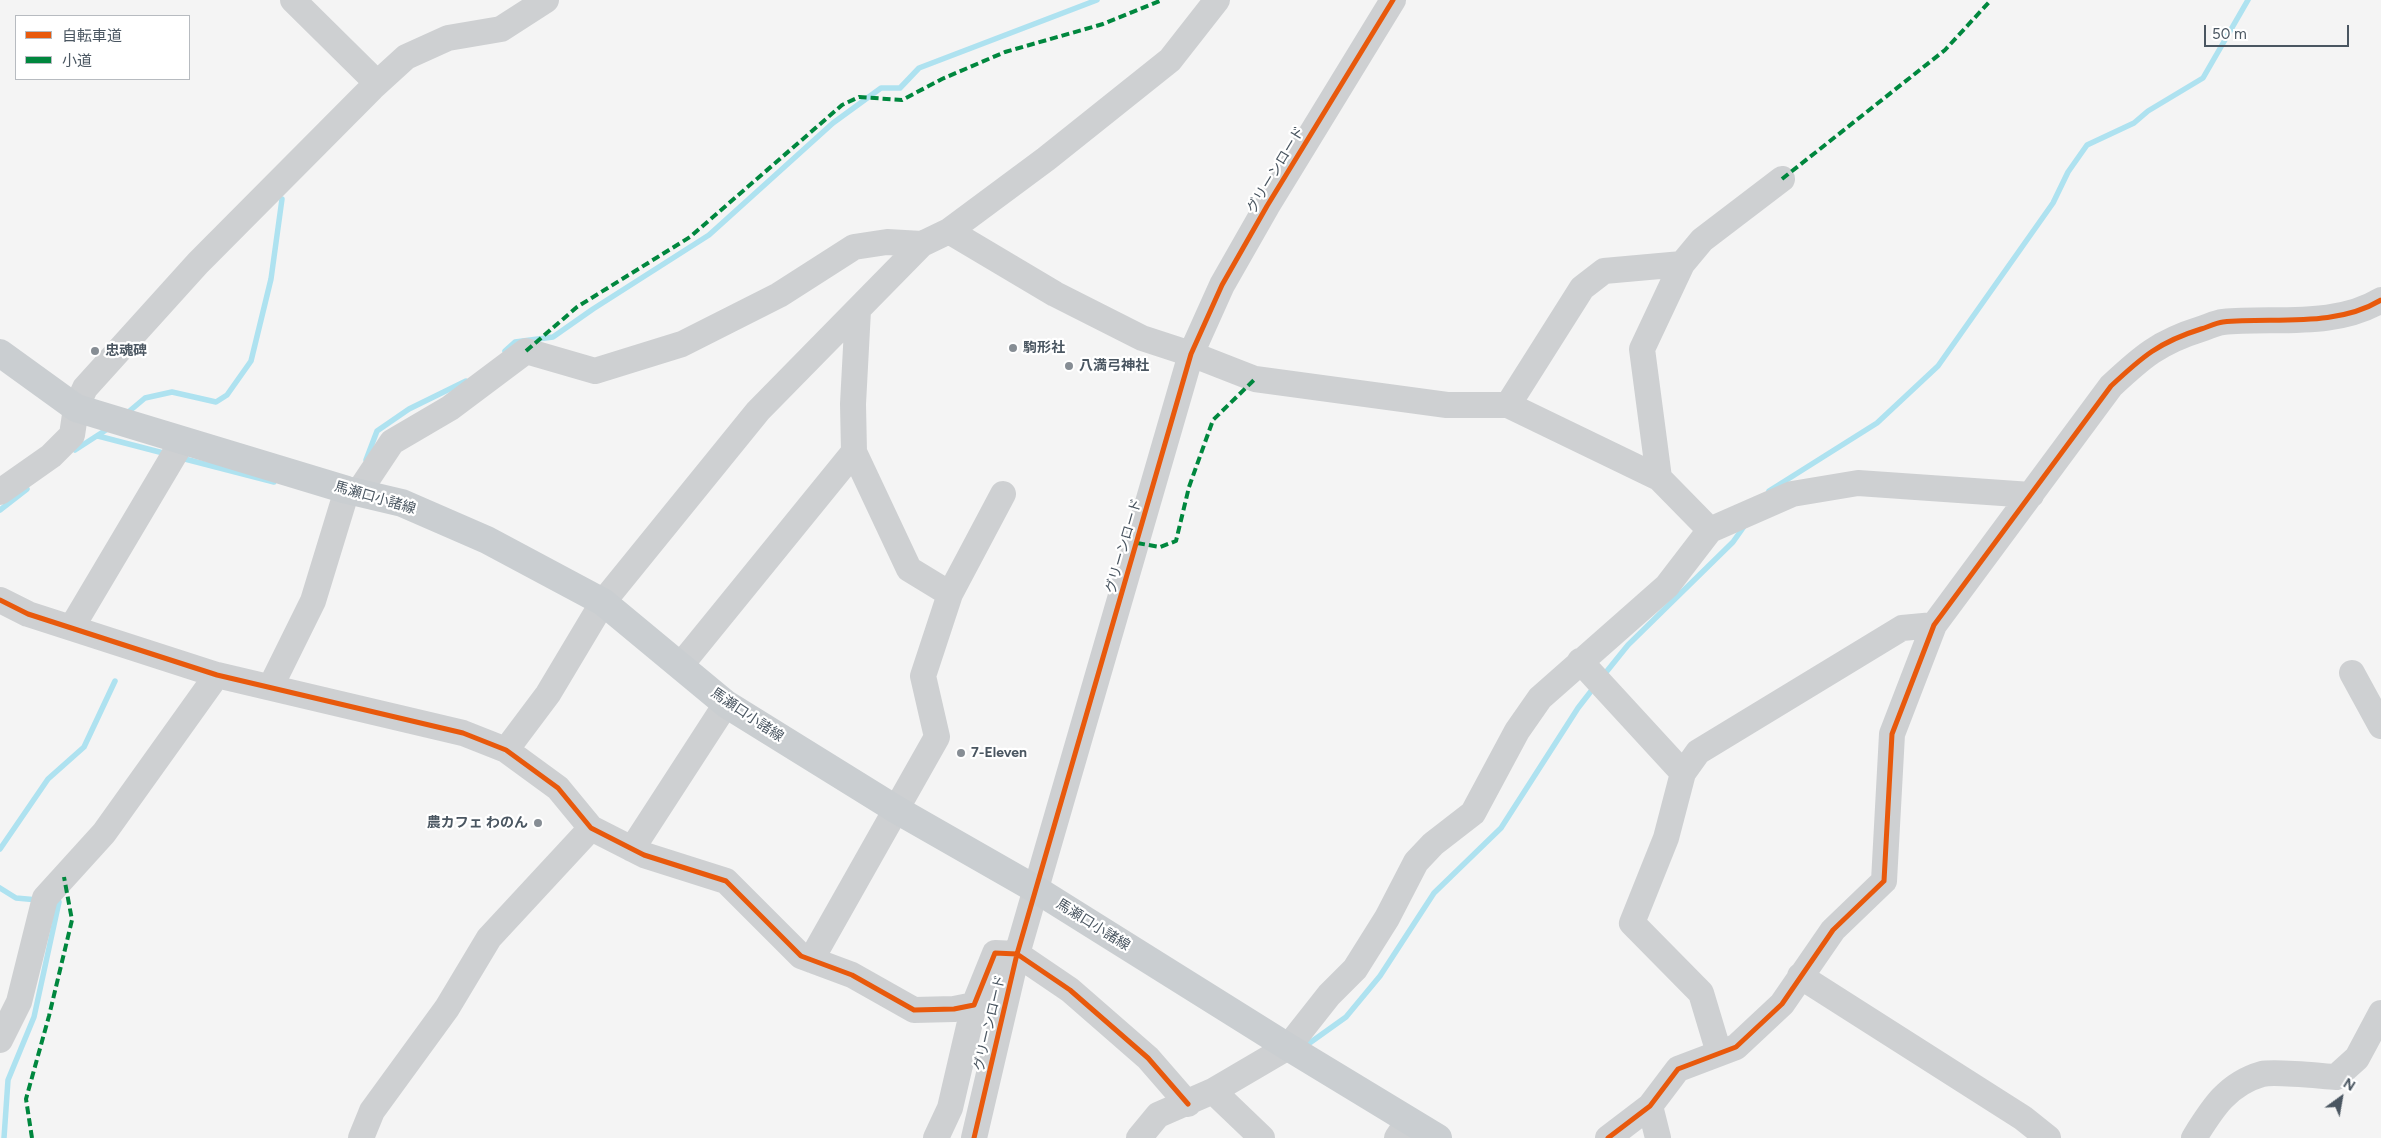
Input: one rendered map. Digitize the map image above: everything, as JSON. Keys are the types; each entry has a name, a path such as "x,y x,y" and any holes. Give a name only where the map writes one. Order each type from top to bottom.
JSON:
{"main road":[{"name":"馬瀬口小諸線","path":"0,353 76,408 352,492 402,503 487,540 603,602 726,704 897,810 1037,890 1288,1047 1403,1129 1438,1138"}],"street":[{"path":"293,0 377,83"},
{"path":"0,492 51,456 72,435 76,408 85,388 198,263 377,83 406,57 448,38 501,29 546,0"},
{"path":"506,750 548,694 603,602 758,411 922,244 950,231 1046,159 1170,60 1217,0"},
{"name":"グリーンロード","path":"974,1138 1017,954 1191,354 1222,285 1267,206 1393,0"},
{"path":"1659,478 1642,349 1682,264 1702,240 1782,179"},
{"path":"950,231 1055,294 1142,338 1191,354 1255,379 1447,405 1508,405 1659,478 1710,530"},
{"path":"271,686 313,600 352,492 392,442 450,408 526,351 595,371 682,344 779,295 854,247 886,242 922,244"},
{"path":"1508,405 1582,288 1604,271 1682,264"},
{"path":"1608,1138 1650,1106 1678,1069 1736,1047 1782,1004 1832,930 1884,881 1892,734 1934,625 2112,386 2141,358 2173,337 2221,322 2286,321 2337,315 2368,308 2381,300"},
{"path":"858,310 853,404 854,452 909,569 950,594"},
{"path":"72,628 183,440"},
{"path":"680,666 854,452"},
{"path":"1139,1138 1158,1115 1188,1104 1213,1091 1288,1047 1328,995 1355,969 1387,918 1416,862 1433,844 1473,813 1517,731 1540,698 1667,586 1710,530 1792,494 1858,484 2031,495"},
{"path":"811,960 937,737 923,676 950,594 1003,494"},
{"path":"0,600 28,614 218,675 271,686 463,733 506,750 558,788 591,828 632,849 726,881 800,956 852,975 914,1010 954,1009 974,1005"},
{"path":"1719,1053 1701,993 1632,923 1666,838 1683,773 1698,752 1902,628 1934,625"},
{"path":"1580,661 1683,773"},
{"path":"2352,673 2381,726"},
{"path":"0,1040 19,1002 45,898 104,833 218,675"},
{"path":"632,849 726,704"},
{"path":"362,1138 372,1111 447,1008 489,938 591,828"},
{"path":"936,1138 950,1108 974,1005 995,953 1017,954 1070,990 1148,1058 1188,1104"},
{"path":"1800,976 2023,1118 2048,1138"},
{"path":"2194,1138 2211,1110 2233,1087 2264,1074 2336,1077 2357,1058 2381,1013"},
{"path":"1213,1091 1262,1138"},
{"path":"1650,1106 1658,1138"}],"waterway":[{"path":"505,351 515,342 553,337 593,309 709,235 833,123 881,88 900,88 919,68 1097,0"},
{"path":"1769,491 1877,423 1938,366 2053,203 2068,172 2087,145 2134,123 2148,111 2203,78 2248,0"},
{"path":"126,414 145,398 172,392 216,402 227,395 251,361 271,279 282,199"},
{"path":"366,460 377,431 409,409 466,381"},
{"path":"75,450 109,428"},
{"path":"98,436 167,454"},
{"path":"181,458 274,482"},
{"path":"0,510 27,489"},
{"path":"1603,676 1628,645 1733,542 1745,525"},
{"path":"0,849 48,779 84,747 115,681"},
{"path":"1304,1047 1346,1017 1380,976 1434,893 1501,828 1578,708 1595,686"},
{"path":"0,888 16,898 38,900"},
{"path":"4,1138 8,1080 34,1017 59,902 54,901"}],"marked path":[{"path":"526,351 577,307 690,237 842,105 859,97 902,100 942,79 1005,52 1103,24 1162,0"},
{"path":"1782,179 1945,50 1991,0"},
{"path":"1137,543 1160,547 1176,541 1189,487 1213,420 1255,379"},
{"path":"32,1138 26,1099 49,1016 72,920 64,877"}],"cycle path":[{"path":"974,1138 1017,954 1191,354 1222,285 1267,206 1393,0"},
{"path":"1608,1138 1650,1106 1678,1069 1736,1047 1782,1004 1833,930 1884,881 1892,734 1934,625 2111,386 2132,367 2162,345 2214,324 2223,322 2324,318 2344,315 2363,309 2381,300"},
{"path":"0,600 28,614 217,675 463,733 506,750 558,788 591,828 644,855 726,881 801,956 852,975 914,1010 954,1009 974,1005 995,953 1017,954 1070,990 1148,1058 1188,1104"}],"place":[{"name":"駒形社","path":"1013,348"},
{"name":"忠魂碑","path":"95,351"},
{"name":"八満弓神社","path":"1069,366"},
{"name":"7-Eleven","path":"961,753"},
{"name":"農カフェ わのん","path":"538,823"}]}
